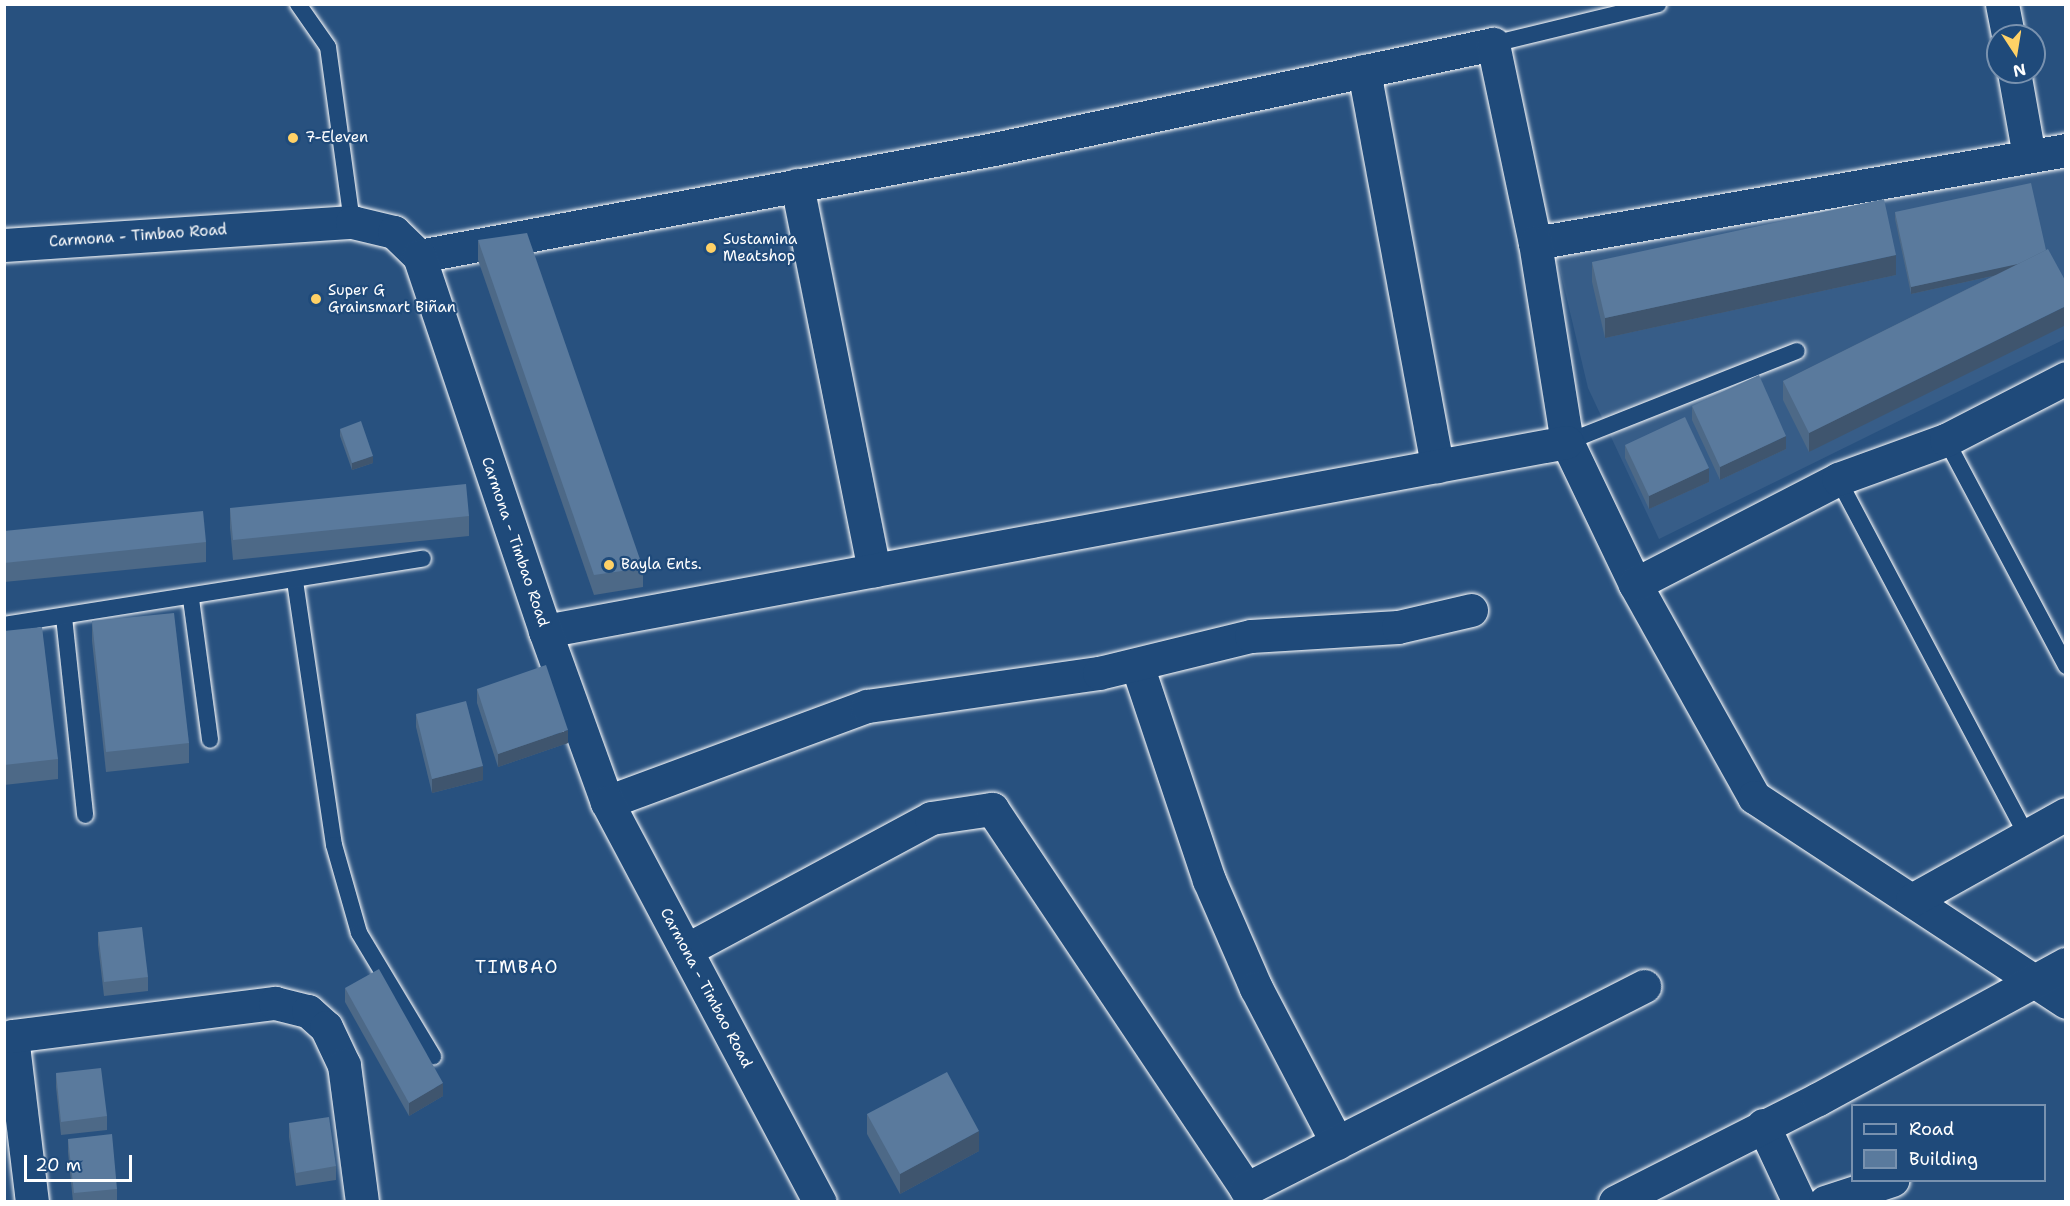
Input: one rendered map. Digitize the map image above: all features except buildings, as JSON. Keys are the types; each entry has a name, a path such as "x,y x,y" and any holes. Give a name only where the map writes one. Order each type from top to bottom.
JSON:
{"street":[{"path":"2002,4 2006,24"},
{"path":"419,255 994,149 1493,44 1535,243 1567,442 1635,584 1754,797 1912,900 2029,981 2066,1002"},
{"path":"1364,71 1437,466"},
{"path":"2016,84 2029,156"},
{"path":"1535,243 2066,150"},
{"path":"797,185 874,570"},
{"name":"Carmona - Timbao Road","path":"4,245 352,222 394,232 419,255 545,631 607,802 820,1202"},
{"path":"1635,584 1838,479 1946,440 2066,378"},
{"path":"545,631 1567,442"},
{"path":"607,802 867,706 1137,665 1251,636 1398,627 1472,610"},
{"path":"1137,665 1209,880 1256,988 1337,1143"},
{"path":"686,950 931,818 992,809 1246,1190 1644,986"},
{"path":"1912,900 2026,834 2066,814"},
{"path":"1615,1202 1818,1099 2029,981 2066,964"},
{"path":"32,1202 12,1036 275,1003 308,1011 326,1027 344,1065 362,1202"},
{"path":"1763,1125 1799,1202"},
{"path":"1825,1202 1886,1182"}],"lane":[{"path":"298,4 328,47 352,222"},
{"path":"1493,44 1658,4"},
{"path":"1567,442 1797,351"},
{"path":"1946,440 2066,666"},
{"path":"1838,479 2026,834"},
{"path":"4,625 191,598 423,559"},
{"path":"295,581 334,845 359,933 433,1056"},
{"path":"191,598 210,740"},
{"path":"64,617 85,815"}],"shaded area":[{"path":"2065,159 2065,339 1659,539 1588,388 1557,257"}],"place":[{"name":"7-Eleven","path":"293,138"},
{"name":"Sustamina Meatshop","path":"711,248"},
{"name":"Super G Grainsmart Biñan","path":"316,299"},
{"name":"Bayla Ents.","path":"609,565"}],"district":[{"name":"TIMBAO","path":"517,967"}]}
